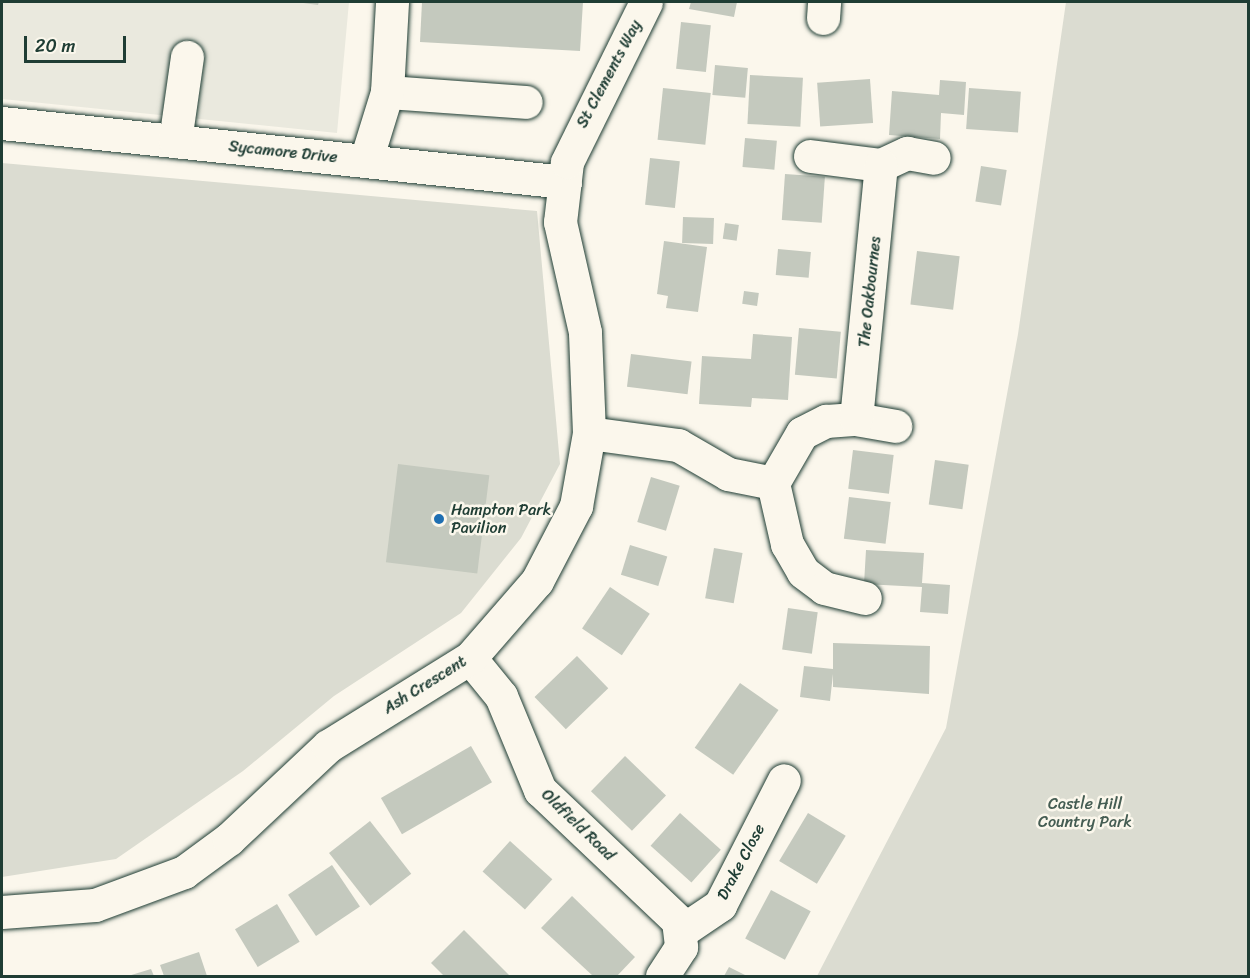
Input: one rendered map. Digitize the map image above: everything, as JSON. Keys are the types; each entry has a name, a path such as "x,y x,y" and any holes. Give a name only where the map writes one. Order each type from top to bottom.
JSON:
{"street":[{"path":"366,160 387,92 392,2"},
{"name":"St Clements Way","path":"565,182 585,115 646,2"},
{"path":"175,141 187,57"},
{"path":"387,92 526,102"},
{"name":"Sycamore Drive","path":"2,123 565,182"},
{"path":"810,156 881,165 908,153 934,158"},
{"name":"The Oakbournes","path":"856,419 881,165"},
{"name":"Ash Crescent","path":"2,912 95,905 184,872 229,839 328,746 470,658 537,581 561,540 576,506 589,433 587,343 560,222 565,182"},
{"path":"865,598 824,588 803,572 787,544 773,483 802,433 826,421 856,419 895,426"},
{"path":"589,433 678,445 728,474 773,483"},
{"name":"Oldfield Road","path":"470,658 501,696 540,790 664,905 683,930"},
{"name":"Drake Close","path":"683,930 720,905 784,780"},
{"path":"662,976 681,947 683,930"}],"shaded area":[{"path":"2,2 349,2 337,133 2,99"}],"green space":[{"name":"Castle Hill Country Park","path":"1066,2 1248,2 1248,976 817,976 946,728 1018,334"},
{"path":"2,163 537,211 560,464 521,538 461,613 334,696 243,771 116,859 2,877"}],"building":[{"path":"296,2 319,2 318,5"},
{"path":"422,2 583,2 580,51 420,42"},
{"path":"691,2 737,2 734,17 689,9"},
{"path":"681,22 711,25 706,72 676,69"},
{"path":"715,65 748,68 745,98 712,95"},
{"path":"750,75 803,78 800,127 747,124"},
{"path":"870,79 873,123 820,127 817,83"},
{"path":"940,80 966,82 964,115 941,113 940,139 889,135 892,91 939,95"},
{"path":"663,88 711,93 705,145 658,140"},
{"path":"969,88 1021,92 1018,133 966,129"},
{"path":"745,138 777,141 774,170 742,167"},
{"path":"650,158 680,161 675,208 645,205"},
{"path":"981,166 1007,170 1001,206 975,202"},
{"path":"785,174 825,177 822,223 782,220"},
{"path":"683,217 714,218 713,244 682,243"},
{"path":"725,223 739,225 737,241 723,239"},
{"path":"664,241 707,247 698,312 666,308 668,296 657,294"},
{"path":"778,249 811,252 809,278 776,275"},
{"path":"917,251 960,256 953,310 910,305"},
{"path":"744,291 759,293 757,306 742,304"},
{"path":"799,328 841,332 837,378 795,375"},
{"path":"753,334 792,337 788,400 752,398 751,407 699,404 702,356 751,359"},
{"path":"631,354 692,361 688,394 627,387"},
{"path":"853,450 894,455 889,494 848,489"},
{"path":"935,460 969,465 962,509 929,505"},
{"name":"Hampton Park Pavilion","path":"398,464 489,475 477,573 386,562"},
{"path":"651,477 680,486 666,531 637,522"},
{"path":"849,497 891,502 886,544 844,539"},
{"path":"630,545 667,556 658,586 621,575"},
{"path":"714,548 743,553 734,603 705,598"},
{"path":"866,550 924,553 922,583 950,585 948,614 920,612 922,587 864,584"},
{"path":"610,587 650,614 622,655 582,628"},
{"path":"788,608 818,612 812,654 782,650"},
{"path":"833,643 930,646 929,694 833,687 833,674 830,701 800,697 804,666 833,669"},
{"path":"577,656 608,688 566,729 535,697"},
{"path":"740,683 779,710 733,775 695,748"},
{"path":"471,746 492,782 402,834 381,798"},
{"path":"625,756 666,796 632,831 591,791"},
{"path":"680,813 721,850 691,883 651,846"},
{"path":"808,813 846,836 817,884 779,861"},
{"path":"370,821 411,874 370,906 329,853"},
{"path":"510,841 552,879 525,910 483,871"},
{"path":"332,865 360,906 316,936 288,895"},
{"path":"771,890 811,911 785,960 745,939"},
{"path":"572,896 635,957 617,976 593,976 541,928"},
{"path":"277,904 300,942 258,967 235,929"},
{"path":"464,930 510,976 444,976 431,963"},
{"path":"199,952 207,976 164,976 160,965"},
{"path":"729,967 747,976 724,976"},
{"path":"151,969 154,976 128,976"}],"place":[{"name":"Hampton Park Pavilion","path":"439,519"}]}
